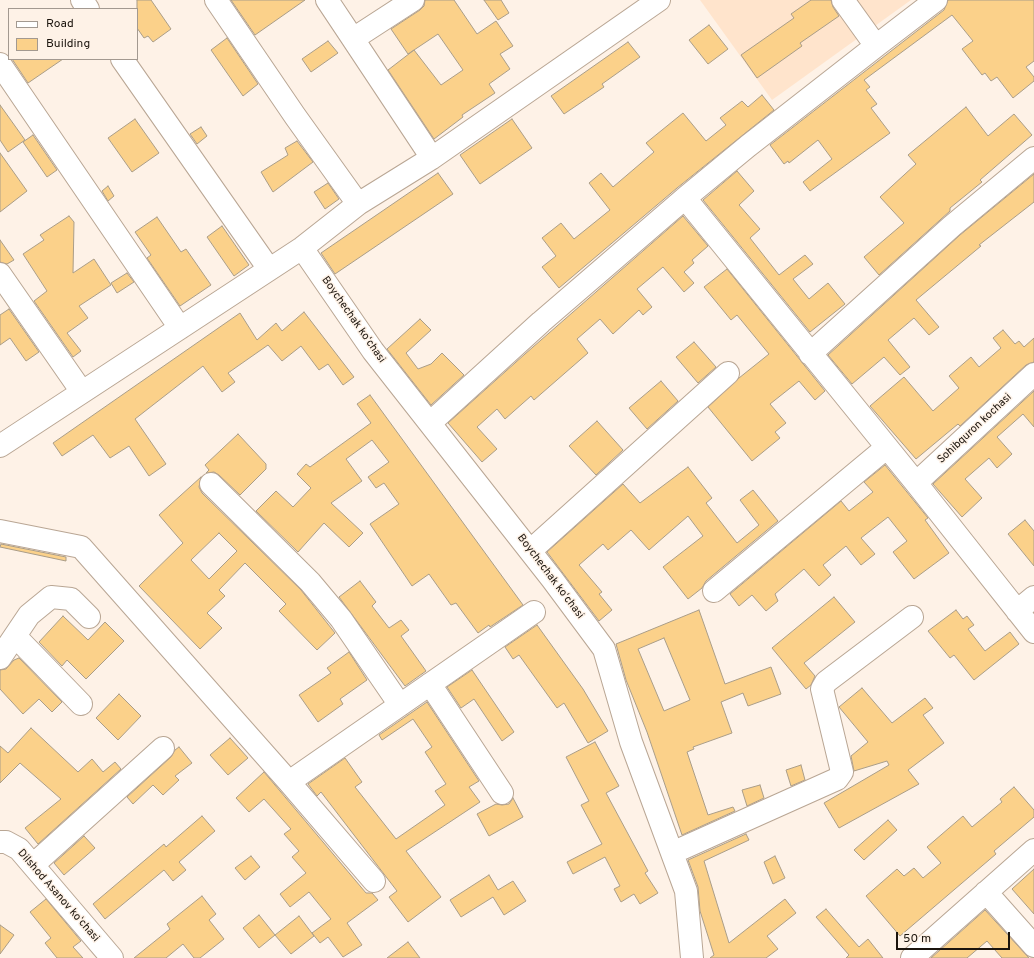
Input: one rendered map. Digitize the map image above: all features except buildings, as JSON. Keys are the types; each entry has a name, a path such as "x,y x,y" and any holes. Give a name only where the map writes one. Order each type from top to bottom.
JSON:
{"street":[{"path":"216,0 294,116 358,204"},
{"path":"328,0 432,158"},
{"path":"353,39 413,0"},
{"path":"0,446 302,248 358,204 432,158 659,0"},
{"path":"843,0 876,46"},
{"path":"430,423 541,322 748,146 936,0"},
{"path":"123,60 269,269"},
{"path":"0,64 180,328"},
{"path":"810,354 952,226 1034,158"},
{"path":"686,198 1034,632"},
{"name":"Boychechak koʻchasi","path":"302,248 373,351 530,551 604,649 631,742 686,891 692,958"},
{"path":"0,274 82,392"},
{"path":"530,551 728,373"},
{"name":"Sohibquron kochasi","path":"916,483 1034,374"},
{"path":"714,591 886,448"},
{"path":"210,484 314,587 341,619 400,705"},
{"path":"0,531 81,547 289,782 374,881"},
{"path":"0,658 29,614 52,597 71,599 89,616"},
{"path":"1018,611 1034,597"},
{"path":"289,782 534,612"},
{"path":"672,853 837,780 842,772 822,689 826,682 912,617"},
{"path":"15,636 81,704"},
{"path":"430,684 502,793"},
{"path":"33,865 163,748"},
{"name":"Dilshod Asanov koʻchasi","path":"0,842 6,842 19,849 112,958"},
{"path":"912,958 1034,850"},
{"path":"986,892 1034,946"}],"shaded area":[{"path":"700,0 911,0 772,100"}]}
